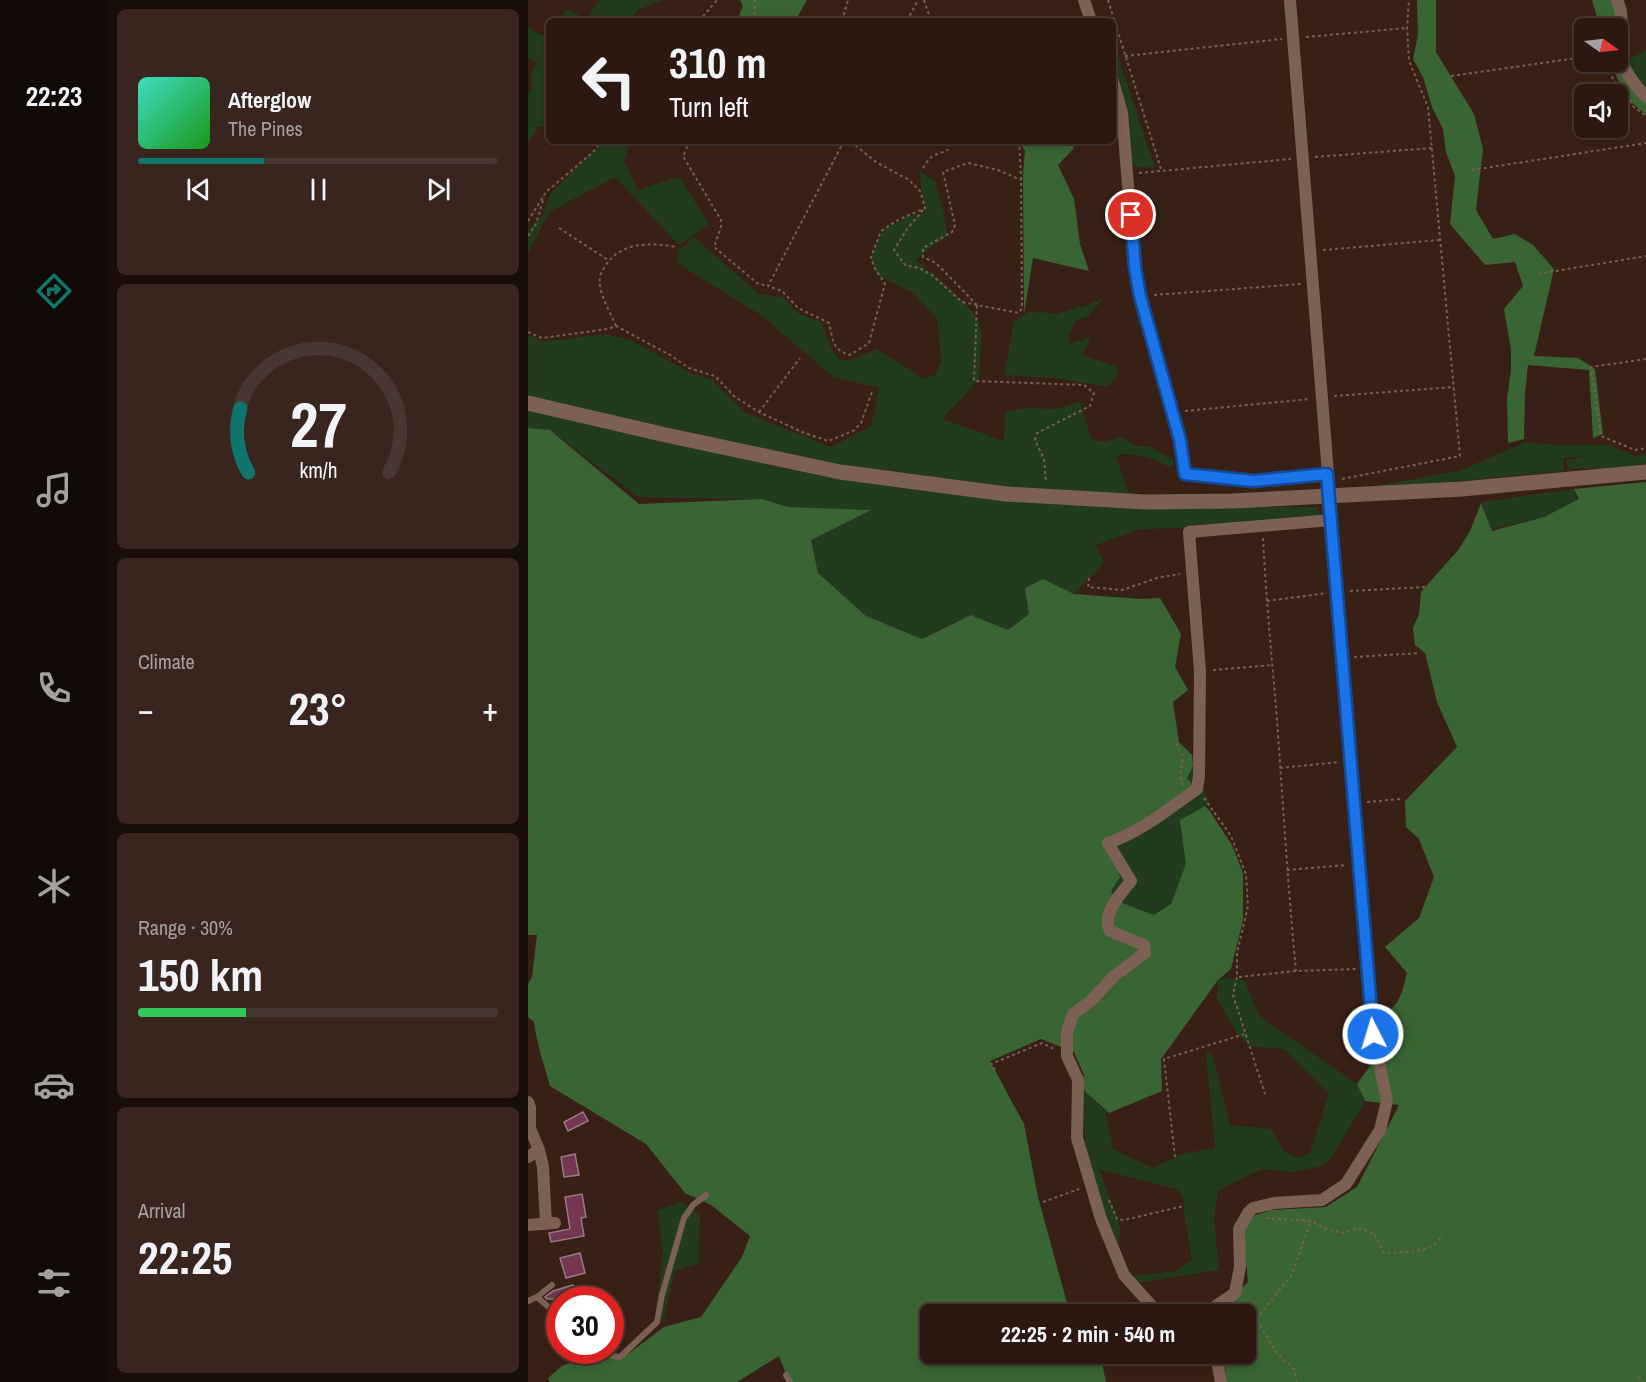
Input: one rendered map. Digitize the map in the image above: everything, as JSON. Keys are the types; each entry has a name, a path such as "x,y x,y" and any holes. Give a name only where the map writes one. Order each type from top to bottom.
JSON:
{"street":[{"path":"1084,0 1090,18"},
{"path":"1219,1304 1235,1293 1240,1267 1239,1229 1253,1208 1274,1203 1322,1200 1346,1184 1380,1130 1387,1101 1373,1034 1367,969 1290,0"},
{"path":"1617,0 1620,6 1622,28 1621,57 1634,83 1646,97"},
{"path":"1116,92 1122,113 1135,268 1140,296 1182,450 1185,474 1253,481 1462,489 1646,472"},
{"path":"528,402 666,435 840,472 969,490 1047,497 1184,503 1328,485"},
{"path":"1150,1304 1124,1275 1101,1219 1077,1138 1078,1080 1067,1056 1066,1032 1073,1014 1091,1002 1114,976 1145,953 1143,945 1110,931 1107,926 1109,913 1131,880 1108,843 1128,836 1157,819 1192,792 1199,776 1200,671 1189,532 1331,520"},
{"path":"528,1102 533,1154 543,1167 551,1223 528,1226"},
{"path":"1218,1364 1221,1382"}],"lane":[{"path":"624,1354 657,1322 662,1295 684,1218 693,1205 706,1195"},
{"path":"528,1301 552,1285"},
{"path":"537,1297 546,1305"},
{"path":"786,1374 790,1382"}],"path":[{"path":"702,18 717,0"},
{"path":"754,0 754,18"},
{"path":"843,18 848,0"},
{"path":"909,18 918,0"},
{"path":"924,0 930,18"},
{"path":"1108,0 1113,18"},
{"path":"1328,485 1460,456 1428,107 1409,61 1407,28 1409,0"},
{"path":"1116,26 1161,169"},
{"path":"1125,56 1407,28"},
{"path":"1451,76 1574,58"},
{"path":"1608,72 1634,107 1646,116"},
{"path":"1472,170 1646,143"},
{"path":"528,221 546,192 600,144"},
{"path":"689,144 683,156 721,220 714,247 757,283 782,291 798,308 829,323 834,343 840,352 850,355 869,343 885,284 874,267 871,257 881,231 898,220 925,208"},
{"path":"768,286 842,144"},
{"path":"854,144 876,162 909,180 920,191 925,208"},
{"path":"923,168 932,156 943,153 951,144"},
{"path":"925,208 907,229 894,250 905,265 919,268 932,275 962,302 1018,313 1023,308 1019,144"},
{"path":"1128,174 1161,169 1432,148"},
{"path":"1021,180 998,170 968,163 943,172 955,225 952,232 923,248 923,257 936,263 976,305 974,381 1058,382 1084,385 1094,393 1090,406 1037,433 1035,440 1044,459 1047,497"},
{"path":"528,236 536,224 546,192"},
{"path":"558,228 608,260"},
{"path":"1311,251 1440,240"},
{"path":"676,247 630,246 618,251 608,260 600,274 600,287 616,326 689,368 715,376 735,397 759,412 828,441 853,431 861,423 872,392"},
{"path":"1538,274 1646,256"},
{"path":"1140,296 1312,283"},
{"path":"528,332 542,338 616,326"},
{"path":"759,412 800,358"},
{"path":"1646,359 1591,367 1601,436 1635,450 1646,448"},
{"path":"1172,412 1454,387"},
{"path":"1262,526 1296,971"},
{"path":"1089,578 1088,588 1122,590 1157,578 1192,571"},
{"path":"1266,601 1337,592 1425,587"},
{"path":"1342,658 1419,653"},
{"path":"1200,671 1273,665"},
{"path":"1176,743 1183,757 1180,777 1192,792 1212,806 1231,836 1246,874 1248,906 1237,953 1237,977 1233,995 1265,1094"},
{"path":"1280,768 1351,760"},
{"path":"1355,804 1400,799"},
{"path":"1287,870 1358,864"},
{"path":"1237,977 1296,971 1367,969"},
{"path":"1175,1157 1164,1059 1245,1034"},
{"path":"994,1070 991,1064 1042,1043 1067,1056"},
{"path":"1042,1202 1090,1185"},
{"path":"1109,1200 1118,1219 1124,1220 1184,1206"},
{"path":"1261,1218 1311,1221 1326,1229 1343,1233 1358,1228 1374,1233 1384,1253 1415,1252 1438,1243 1443,1235"},
{"path":"1297,1382 1294,1369 1276,1352 1257,1320 1291,1276 1311,1221"},
{"path":"1638,1377 1643,1382"}],"green space":[{"path":"600,0 664,0 637,10 633,18 587,18"},
{"path":"740,0 807,0 797,18 738,18 743,6"},
{"path":"1417,0 1436,0 1436,52 1474,114 1483,149 1476,210 1493,239 1515,234 1533,245 1554,269 1534,356 1578,358 1595,369 1603,434 1593,438 1589,370 1528,365 1524,439 1508,443 1507,399 1511,350 1504,309 1523,286 1515,262 1485,265 1450,224 1455,176 1446,152 1443,129 1432,107 1423,77 1413,59 1418,35"},
{"path":"1592,0 1617,0 1618,18 1597,18"},
{"path":"566,10 587,18 560,18"},
{"path":"528,27 546,36 546,127 538,127 528,143 528,94 531,92 531,75 537,62 528,58"},
{"path":"1116,50 1155,168 1132,166 1126,106 1116,76"},
{"path":"1646,50 1646,97 1628,70 1628,59"},
{"path":"1628,69 1646,99 1646,115 1629,100 1628,84 1621,84 1614,72 1628,72"},
{"path":"601,144 630,144 624,161 638,190 679,177 709,224 679,245 615,177 549,212 528,253 528,230 543,215 551,193"},
{"path":"1020,144 1072,144 1074,148 1058,165 1074,199 1080,244 1089,271 1033,258 1024,314 1023,175 1025,150"},
{"path":"919,170 935,181 947,236 916,259 969,307 979,322 980,328 979,379 942,419 1004,441 1005,412 1027,408 1057,409 1080,401 1091,439 1105,442 1122,437 1137,446 1150,447 1174,461 1171,466 1151,458 1135,455 1116,456 1133,506 1317,507 1322,514 1299,520 1140,529 1096,545 1104,563 1074,594 1043,579 1029,614 1008,630 971,615 922,639 866,616 818,573 811,540 869,510 788,507 748,499 638,497 550,430 528,430 528,335 543,342 605,334 631,340 692,374 711,379 746,413 831,447 871,426 879,388 833,377 761,315 677,261 679,250 694,237 759,294 783,297 799,314 820,321 838,358 850,360 876,349 925,379 936,374 941,362 937,318 913,293 877,275 871,257 883,230 908,216 925,213"},
{"path":"1105,297 1087,317 1075,321 1068,338 1070,344 1091,337 1082,355 1116,366 1118,375 1108,387 1054,378 1004,375 1014,321 1031,311 1056,314"},
{"path":"528,428 550,430 639,504 762,499 788,507 871,510 811,540 818,573 866,616 922,639 971,615 1008,630 1029,614 1025,588 1043,579 1074,594 1141,599 1160,598 1181,634 1175,667 1188,690 1173,702 1179,742 1192,755 1193,766 1187,778 1195,788 1154,817 1153,827 1112,842 1120,877 1111,891 1117,901 1154,915 1171,904 1186,864 1180,820 1205,806 1232,845 1243,873 1243,920 1231,969 1218,980 1161,1059 1162,1091 1109,1113 1081,1088 1084,1075 1074,1052 1041,1039 990,1061 1024,1124 1038,1197 1067,1304 920,1304 920,1364 1102,1364 1106,1382 789,1382 779,1356 737,1382 550,1382 548,1378 567,1364 624,1364 624,1357 664,1327 701,1317 742,1257 750,1236 711,1205 685,1193 646,1144 550,1086 534,1022 528,1017 528,984 532,977 537,935 528,935"},
{"path":"1526,442 1556,445 1609,445 1635,456 1646,454 1646,463 1626,467 1569,469 1566,460 1590,455 1563,458 1564,471 1342,492 1459,471"},
{"path":"1646,482 1646,1382 1227,1382 1224,1364 1256,1364 1256,1304 1226,1304 1248,1282 1243,1230 1253,1216 1271,1210 1326,1207 1357,1187 1399,1105 1365,1101 1357,1084 1372,1063 1375,1017 1395,1005 1407,973 1385,947 1419,918 1434,877 1419,839 1406,827 1405,801 1457,747 1437,702 1425,653 1415,645 1413,628 1419,614 1421,592 1459,549 1470,531 1481,503 1492,531 1544,517 1579,499 1574,489"},
{"path":"1574,489 1577,500 1541,518 1491,529 1482,502"},
{"path":"1192,768 1196,769 1209,802 1197,826 1183,877 1172,902 1155,918 1117,906 1111,897 1103,836"},
{"path":"1225,978 1244,980 1260,1017 1360,1086 1364,1104 1329,1161 1321,1166 1294,1172 1262,1169 1218,1191 1214,1218 1219,1270 1137,1283 1131,1276 1176,1271 1192,1260 1183,1208 1185,1204 1179,1190 1099,1169 1121,1229 1117,1252 1086,1152 1081,1088 1105,1111 1113,1149 1153,1168 1181,1154 1215,1148 1206,1053 1212,1053 1230,1125 1271,1129 1284,1152 1299,1158 1310,1153 1329,1093 1284,1049 1250,1046 1236,1032 1217,999 1218,980"},
{"path":"682,1202 700,1215 698,1264 674,1271 664,1320 655,1317 663,1253 657,1210"}],"building":[{"path":"583,1112 588,1121 568,1131 564,1122"},
{"path":"575,1154 579,1175 564,1177 561,1157"},
{"path":"582,1194 586,1217 581,1218 584,1236 551,1242 549,1233 570,1229 565,1197"},
{"path":"580,1253 585,1273 566,1278 560,1258"}],"route":[{"path":"1131,215 1135,268 1140,296 1180,440 1185,474 1253,481 1327,474 1373,1034"}]}
